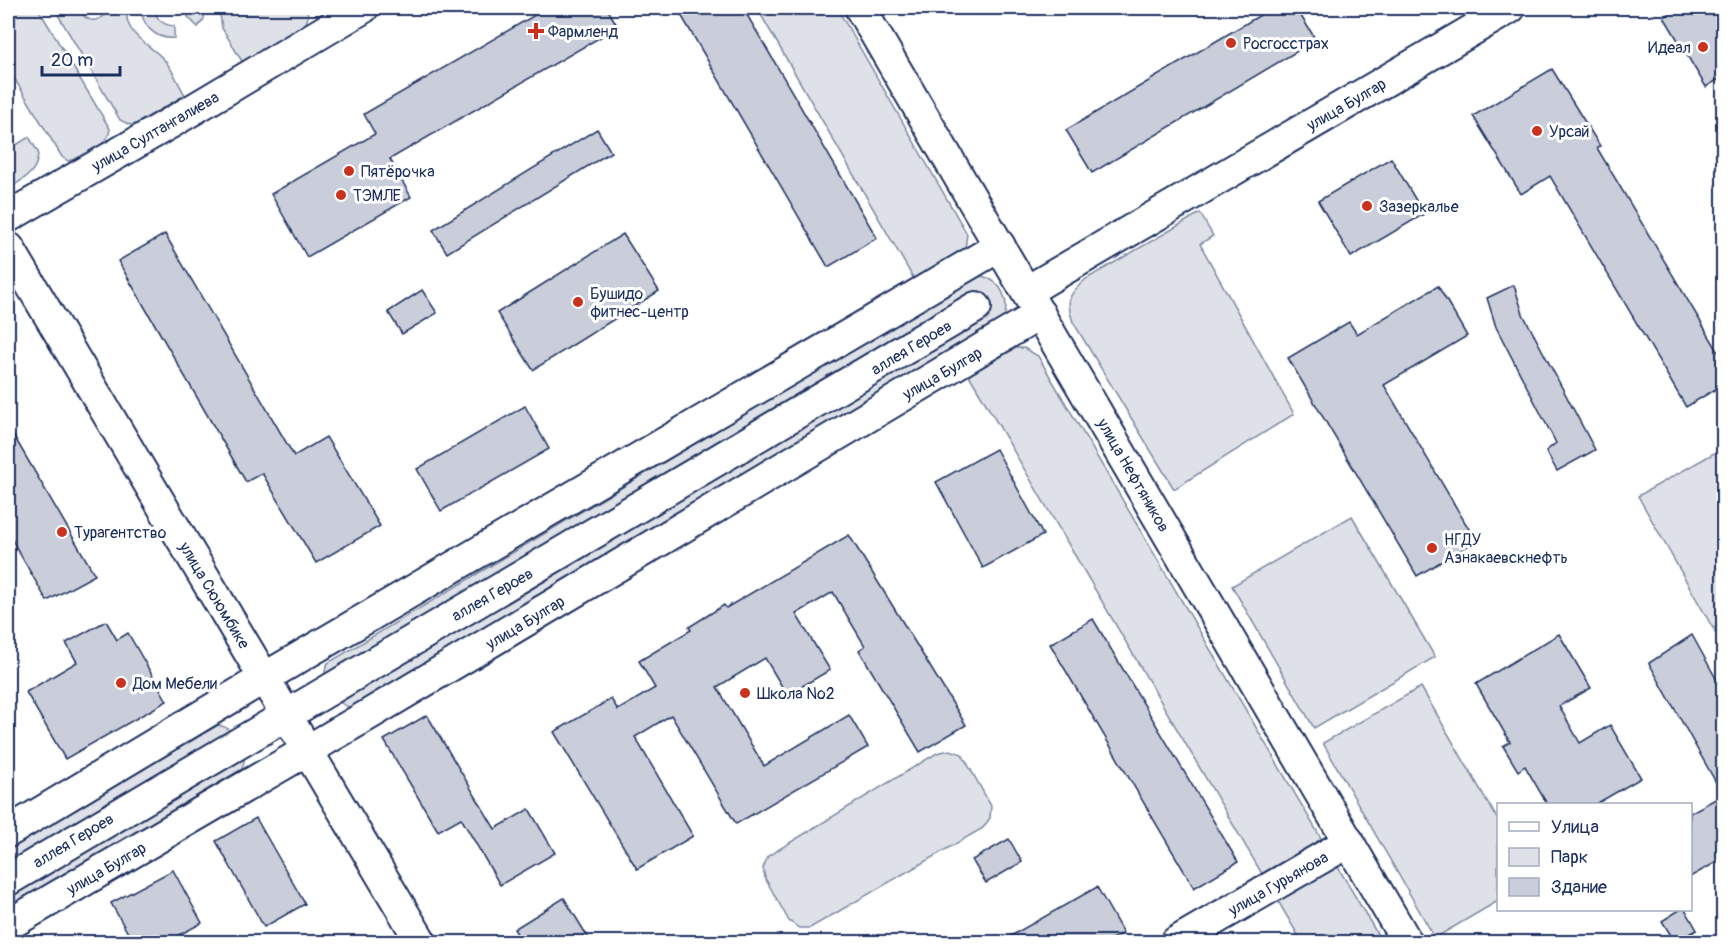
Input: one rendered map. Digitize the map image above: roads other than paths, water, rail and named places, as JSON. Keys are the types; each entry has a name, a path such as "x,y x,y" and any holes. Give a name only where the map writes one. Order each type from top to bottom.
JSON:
{"street":[{"name":"улица Султангалиева","path":"8,216 172,122 363,8"},
{"name":"улица Нефтяников","path":"860,8 1407,942"},
{"name":"улица Булгар","path":"8,926 368,715 1510,8"},
{"path":"8,832 264,678 1000,246"},
{"name":"улица Сююмбике","path":"9,248 264,678 296,709 307,751 421,942"},
{"name":"аллея Героев","path":"8,880 976,307"},
{"path":"326,642 316,652 305,672 296,709 332,720 356,719 368,715"},
{"path":"201,717 228,718 243,729 248,737 253,746 254,765 242,789"},
{"name":"улица Гурьянова","path":"1176,942 1349,842"}],"place":[{"name":"Фармленд","path":"536,31"},
{"name":"Росгосстрах","path":"1231,43"},
{"name":"Идеал","path":"1703,47"},
{"name":"Урсай","path":"1537,131"},
{"name":"Пятёрочка","path":"349,171"},
{"name":"ТЭМЛЕ","path":"341,195"},
{"name":"Зазеркалье","path":"1367,206"},
{"name":"Бушидо фитнес-центр","path":"578,302"},
{"name":"Турагентство","path":"62,532"},
{"name":"НГДУ Азнакаевскнефть","path":"1432,548"},
{"name":"Дом Мебели","path":"121,683"},
{"name":"Школа №2","path":"745,693"}]}
